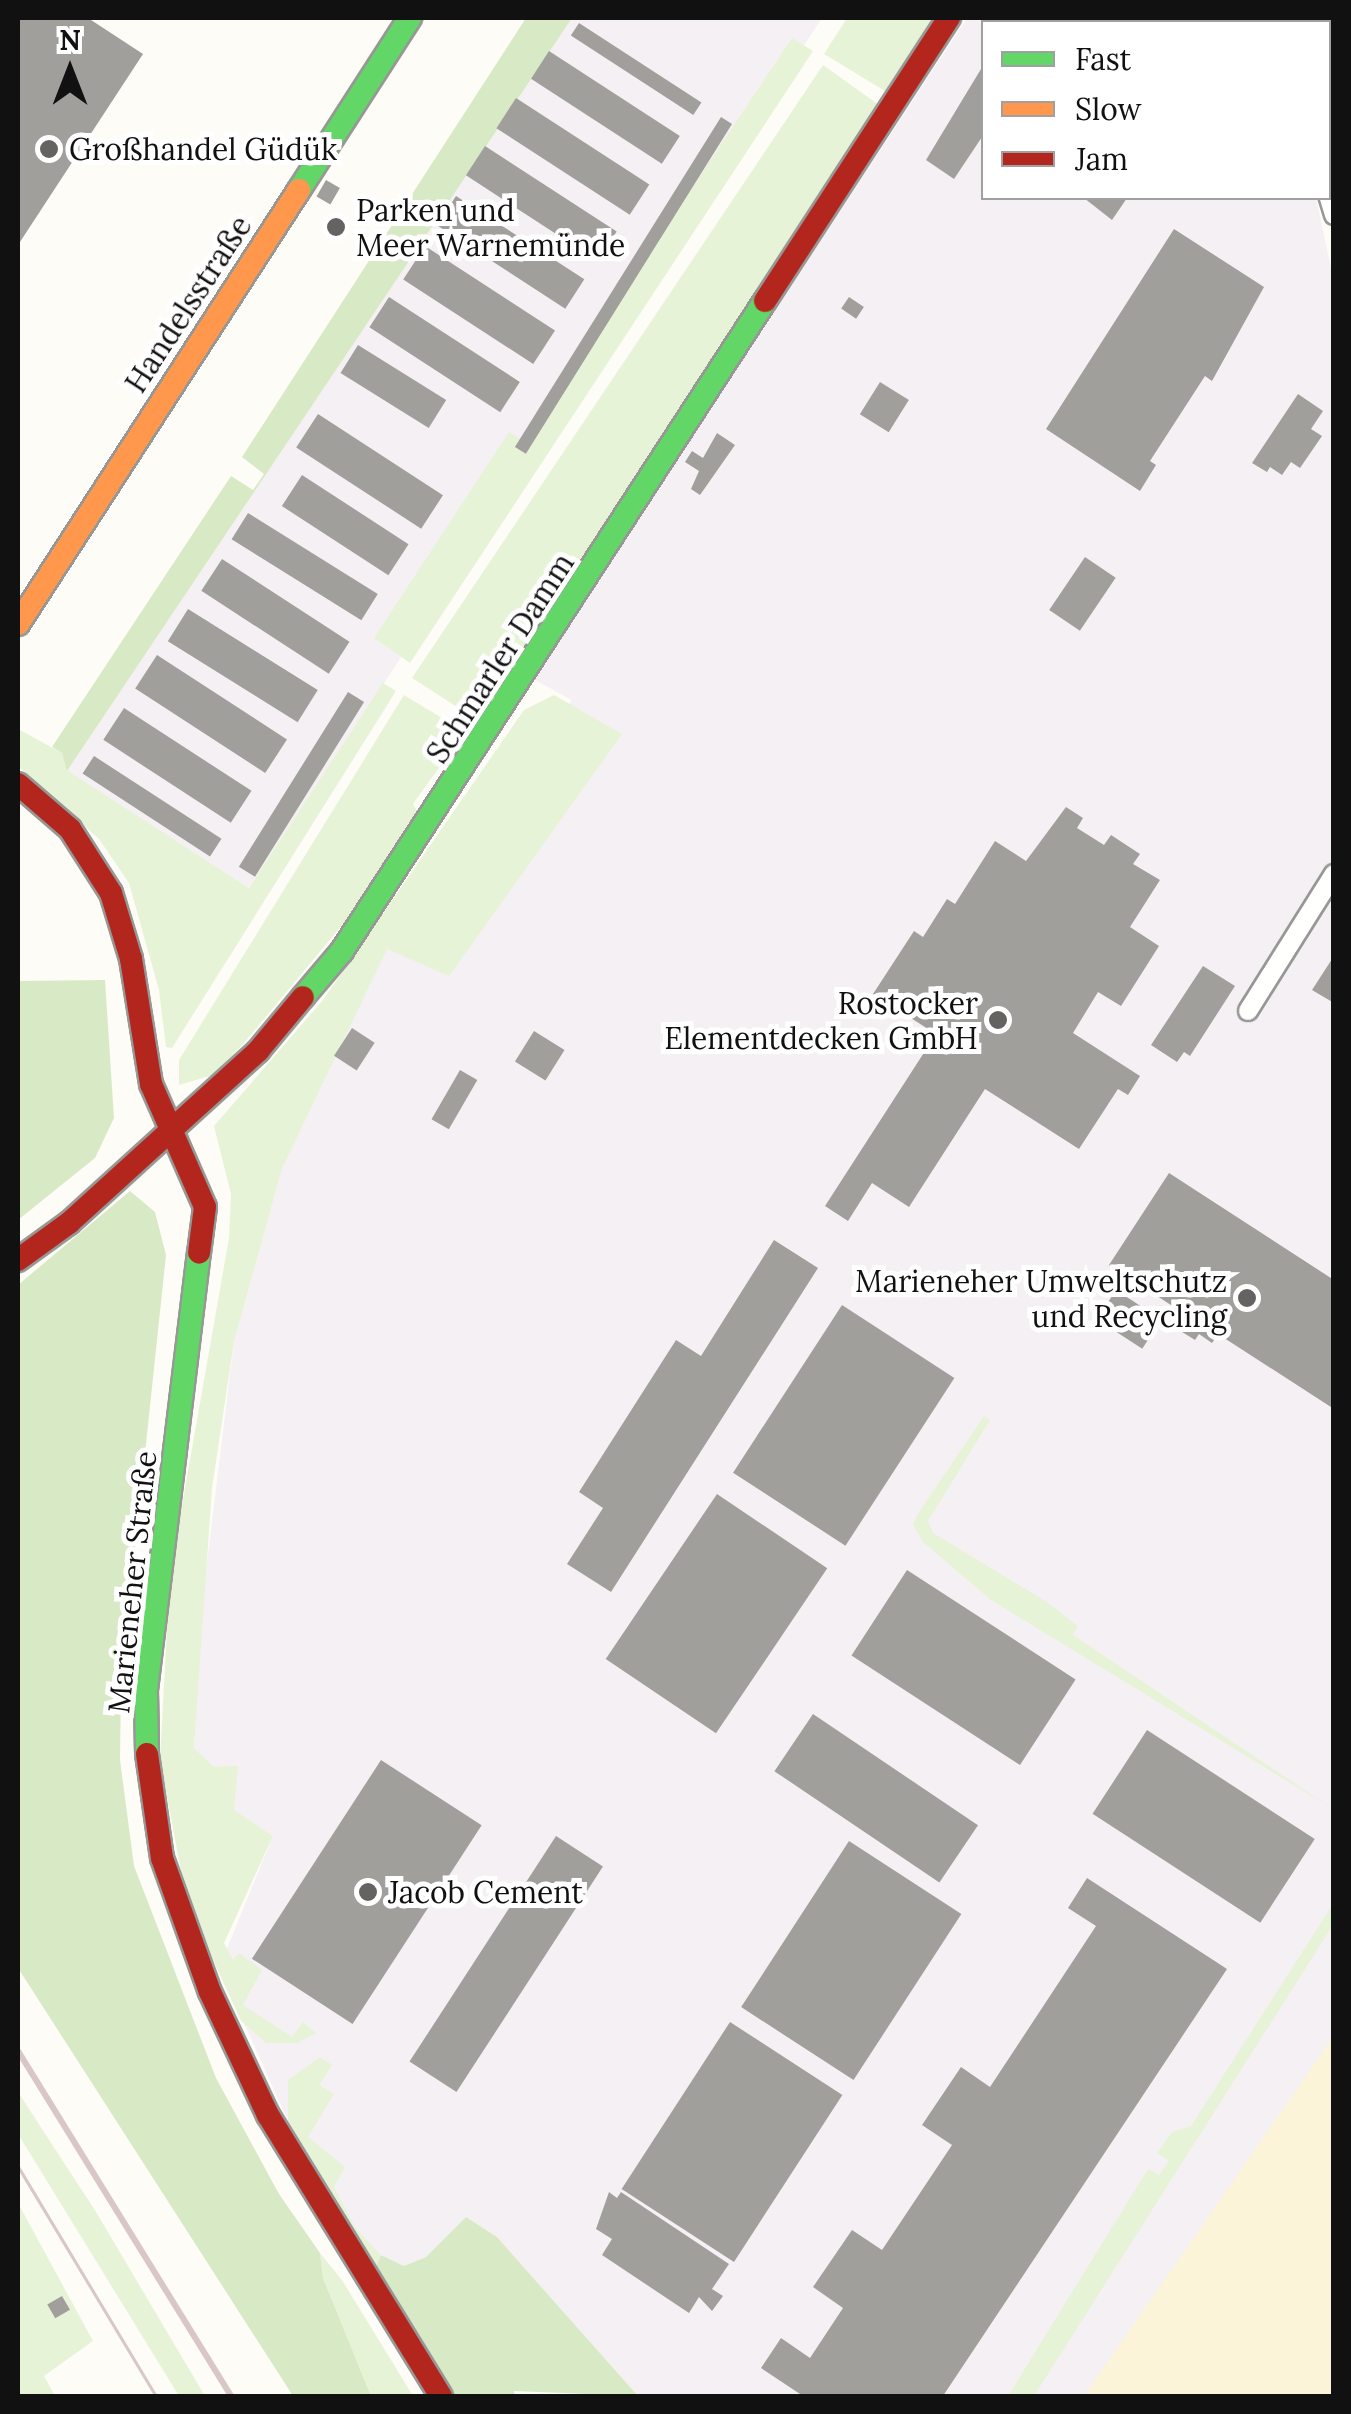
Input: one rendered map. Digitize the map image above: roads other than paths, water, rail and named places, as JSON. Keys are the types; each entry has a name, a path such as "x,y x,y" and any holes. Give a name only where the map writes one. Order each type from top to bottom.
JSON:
{"street":[{"name":"Handelsstraße","path":"18,624 410,18"},
{"name":"Schmarler Damm","path":"18,1260 170,1133 258,1051 342,951 949,18"},
{"name":"Marieneher Straße","path":"18,784 70,829 111,893 132,959 151,1084 204,1206 146,1690 148,1764 162,1858 210,1992 268,2115 441,2396"},
{"path":"1248,1011 1334,874"}],"tram line":[{"path":"18,2166 156,2396"}],"railway":[{"path":"18,2051 231,2396"}],"place":[{"name":"Großhandel Güdük","path":"49,149"},
{"name":"Parken und Meer Warnemünde","path":"336,227"},
{"name":"Rostocker Elementdecken GmbH","path":"998,1020"},
{"name":"Marieneher Umweltschutz und Recycling","path":"1247,1298"},
{"name":"Jacob Cement","path":"368,1892"}]}
